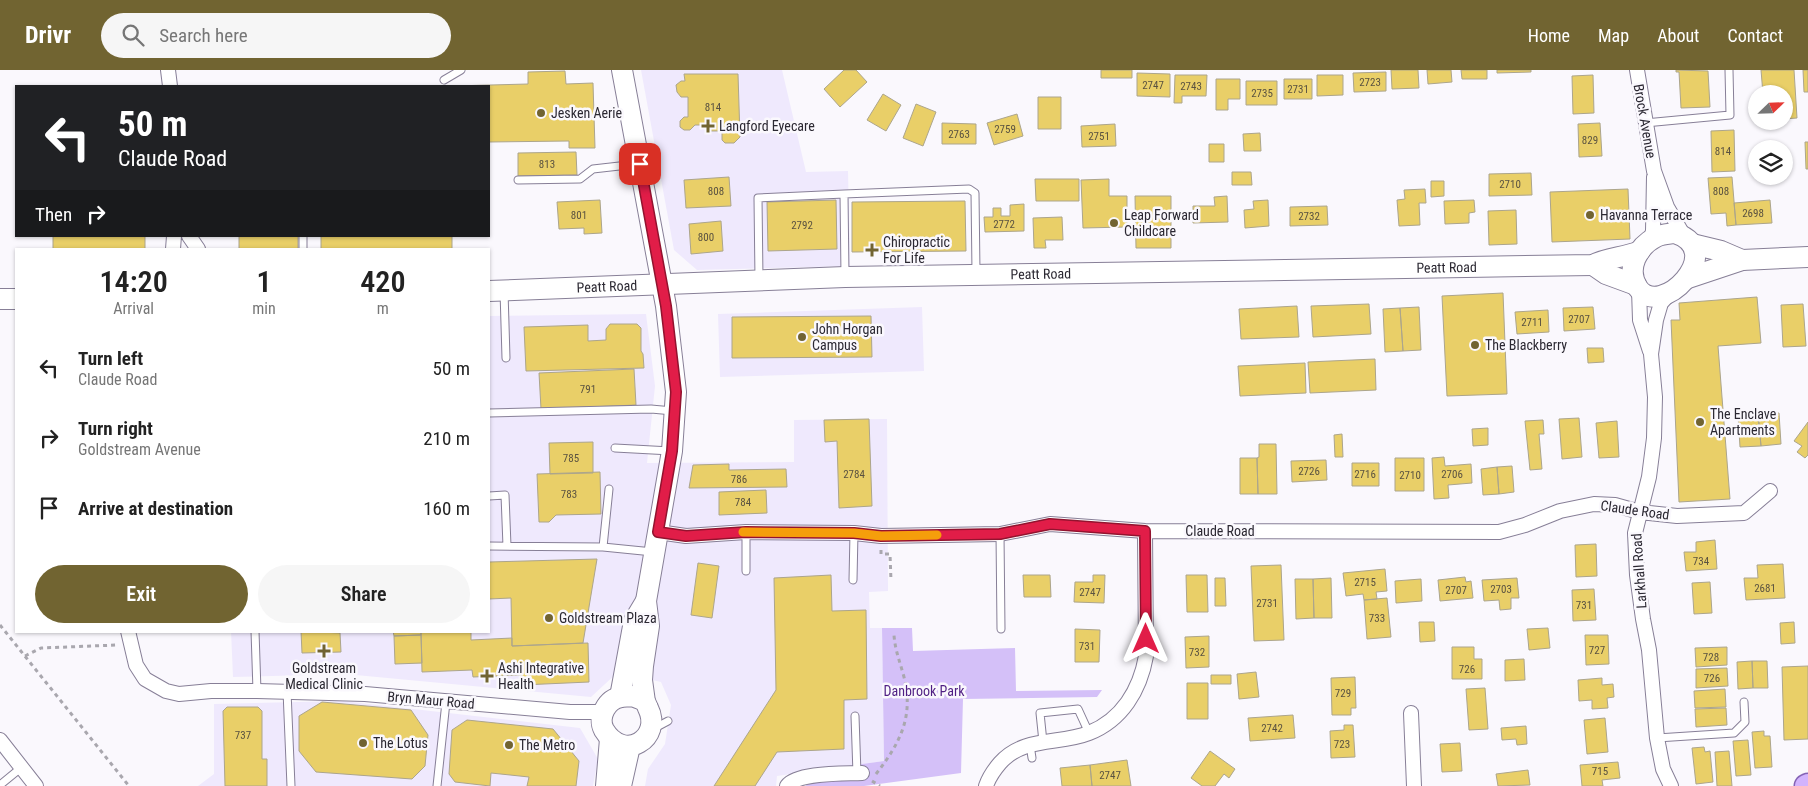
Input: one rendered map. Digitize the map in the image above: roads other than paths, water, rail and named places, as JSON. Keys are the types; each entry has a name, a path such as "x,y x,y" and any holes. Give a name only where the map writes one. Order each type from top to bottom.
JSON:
{"street":[{"path":"168,70 170,85"},
{"path":"605,726 621,746 630,746 646,738 649,715 643,673 649,626 646,601 672,451 676,411 676,392 662,283 622,70"},
{"name":"Brock Avenue","path":"1637,70 1654,171 1667,207 1688,240"},
{"name":"Brock Avenue","path":"1645,246 1653,231 1654,171"},
{"path":"1637,287 1632,267 1635,259 1645,246 1658,236 1675,233 1688,240 1742,260"},
{"path":"190,237 197,248"},
{"path":"1593,264 1606,274 1637,287 1647,294 1654,296 1672,292 1688,278 1692,270 1694,252 1688,240"},
{"name":"Peatt Road","path":"496,291 846,277 1593,264 1606,259 1626,257 1645,246"},
{"path":"1688,278 1742,260 1808,257"},
{"name":"Larkhall Road","path":"1637,287 1640,320 1651,354 1655,397 1654,438 1649,477 1635,533 1637,575 1642,619 1649,650 1657,738 1663,769 1671,786"},
{"name":"Larkhall Road","path":"1651,354 1656,320 1661,304 1672,292"},
{"path":"0,299 15,299"},
{"name":"Claude Road","path":"658,532 686,536 746,532 854,533 881,536 1000,534 1050,524 1145,531 1499,532 1560,511 1594,504 1616,505 1640,512 1677,516 1744,513 1770,491"},
{"path":"986,786 994,770 1016,750 1035,748 1089,733 1103,726 1126,706 1139,684 1144,671 1146,656 1145,531"},
{"path":"620,697 634,621 646,601"},
{"name":"Bryn Maur Road","path":"128,637 136,665 145,679 166,691 179,694 211,691 365,694 570,712 605,726"},
{"path":"606,786 605,726 610,702 620,697 633,696 649,715"},
{"path":"1411,713 1414,786"},
{"path":"0,740 36,786"},
{"path":"621,786 630,746"},
{"path":"788,786 798,779 829,775 863,776"}],"lane":[{"path":"444,80 461,70"},
{"path":"1645,123 1730,115 1729,70"},
{"path":"518,180 580,179 593,169 640,164"},
{"path":"759,280 758,198 969,189 975,193 976,275"},
{"path":"844,194 846,277"},
{"path":"496,291 506,358"},
{"path":"490,413 651,409 676,411"},
{"path":"615,448 672,451"},
{"path":"603,547 609,489"},
{"path":"490,496 505,496 507,546"},
{"path":"746,532 746,572"},
{"path":"853,580 854,533"},
{"path":"1000,534 1002,629"},
{"path":"490,546 603,547 655,552"},
{"path":"255,633 257,691"},
{"path":"287,691 291,786"},
{"path":"437,786 446,702"},
{"path":"1657,738 1734,733 1745,722 1744,702"},
{"path":"1035,748 1040,713 1078,709 1089,733"},
{"path":"855,716 863,776"},
{"path":"0,785 22,767"}],"place":[{"name":"Jesken Aerie","path":"541,113"},
{"name":"Langford Eyecare","path":"708,126"},
{"name":"Havanna Terrace","path":"1590,215"},
{"name":"Leap Forward Childcare","path":"1114,223"},
{"name":"Chiropractic For Life","path":"872,250"},
{"name":"John Horgan Campus","path":"802,337"},
{"name":"The Blackberry","path":"1475,345"},
{"name":"The Enclave Apartments","path":"1700,422"},
{"name":"Goldstream Plaza","path":"549,618"},
{"name":"Goldstream Medical Clinic","path":"324,651"},
{"name":"Ashi Integrative Health","path":"487,676"},
{"name":"The Lotus","path":"363,743"},
{"name":"The Metro","path":"509,745"}],"park label":[{"name":"Danbrook Park","path":"924,691"}]}
